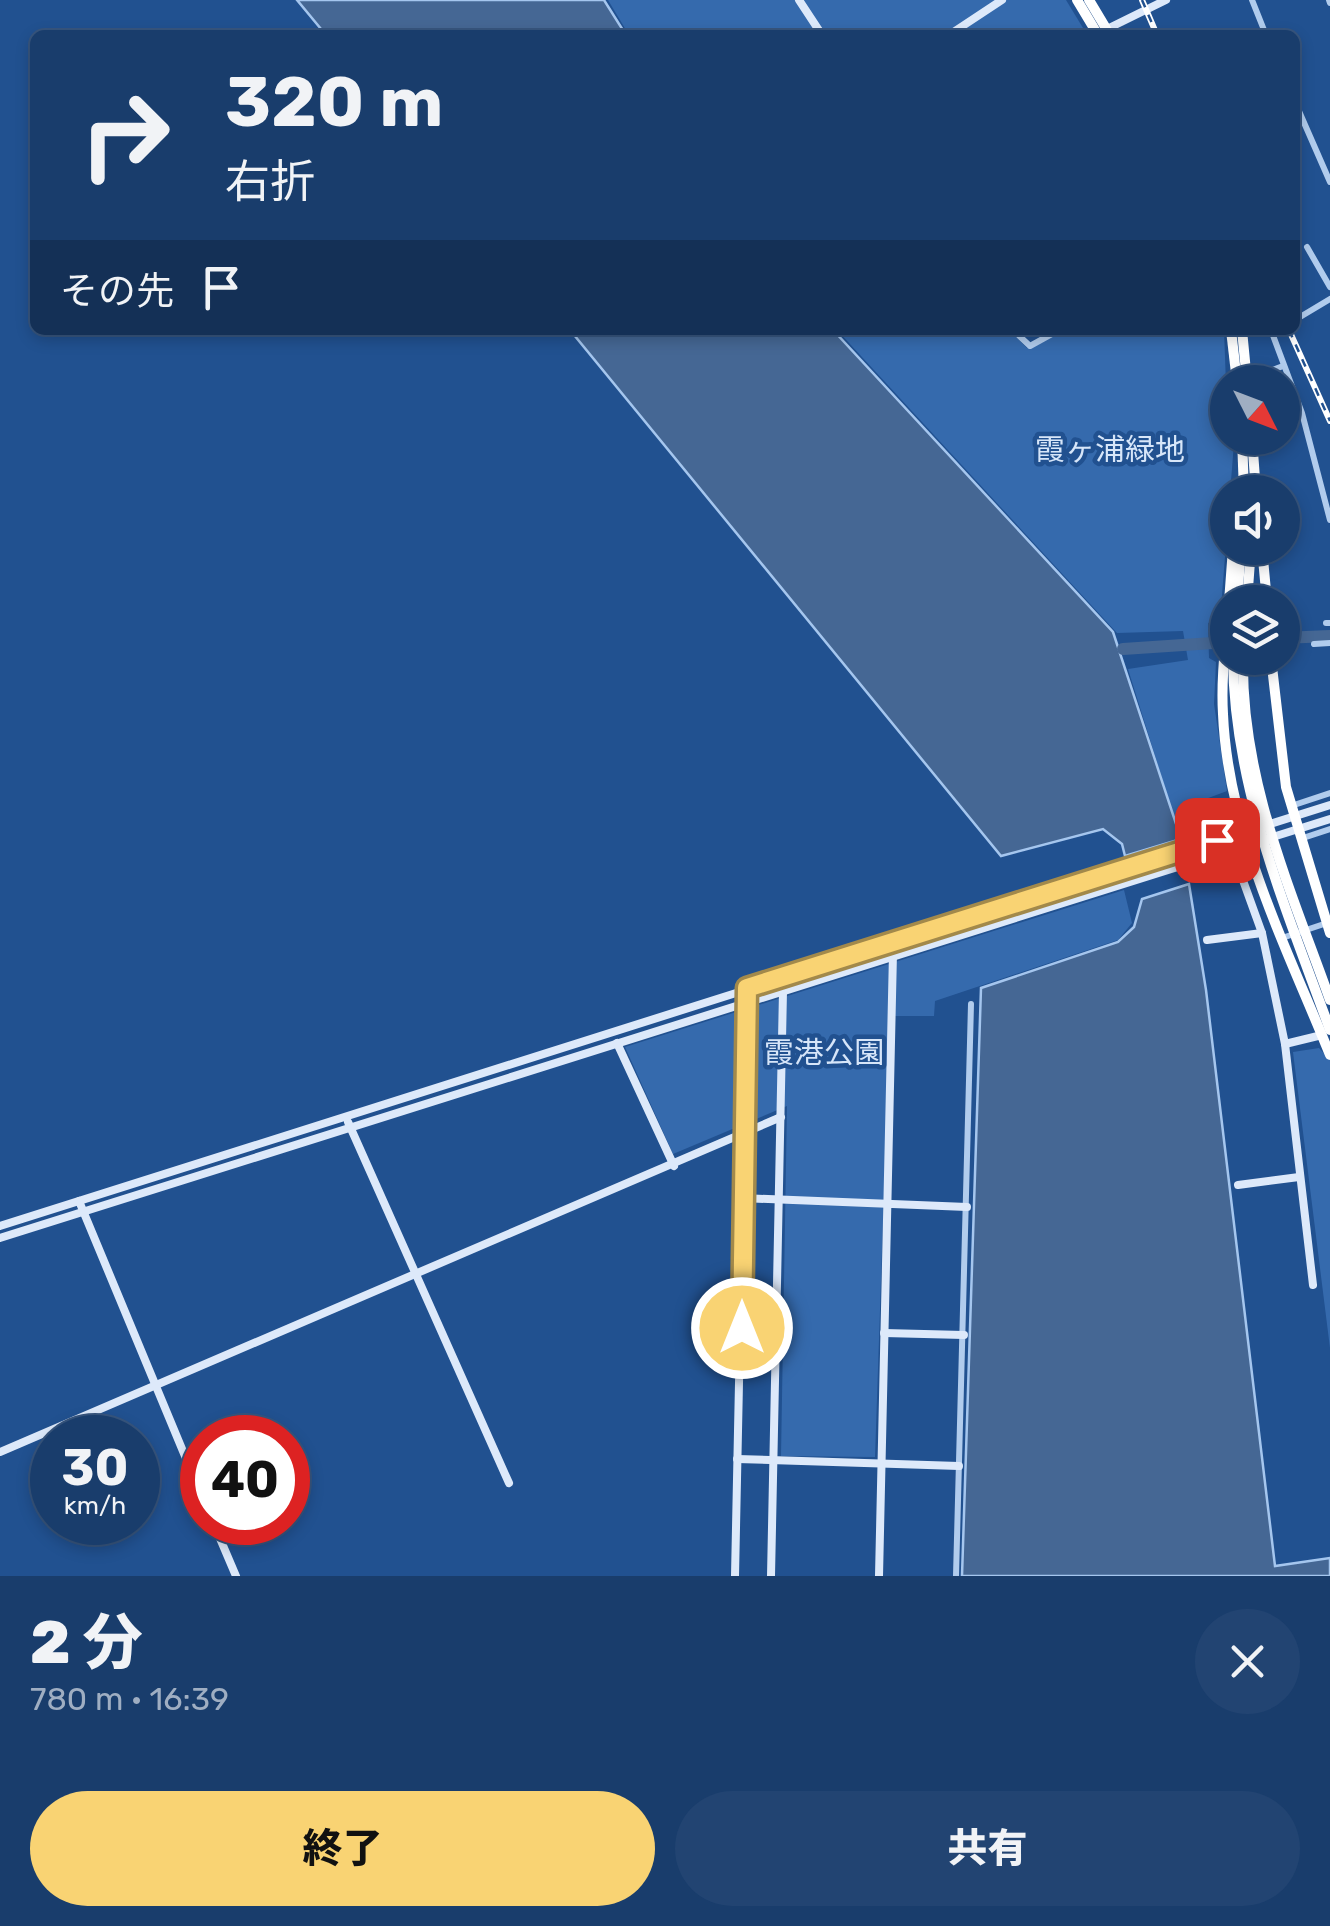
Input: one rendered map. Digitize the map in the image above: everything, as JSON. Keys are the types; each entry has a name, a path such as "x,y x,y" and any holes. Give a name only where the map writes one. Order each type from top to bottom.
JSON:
{"highway":[{"path":"1076,0 1099,30"},
{"path":"1088,0 1100,30"},
{"path":"1232,335 1240,365"},
{"path":"1242,335 1243,365"},
{"path":"1227,675 1222,716 1248,844 1299,988 1326,1032"},
{"path":"1232,675 1264,818 1309,956 1330,1054"},
{"path":"1240,714 1242,675"},
{"path":"1273,675 1278,736 1292,811 1328,928"},
{"path":"1309,956 1330,1000"}],"street":[{"path":"799,0 819,30"},
{"path":"956,30 1002,0"},
{"path":"1107,30 1166,0"},
{"path":"1252,0 1264,30"},
{"path":"1300,113 1330,182"},
{"path":"1307,247 1330,287"},
{"path":"1300,317 1330,299"},
{"path":"1018,335 1030,346 1050,335"},
{"path":"1272,335 1283,365"},
{"path":"1300,408 1330,520"},
{"path":"1314,644 1330,644"},
{"path":"0,1238 747,988 1188,850 1330,793"},
{"path":"1292,811 1330,805"},
{"path":"1298,834 1330,819"},
{"path":"0,1226 617,1043 1248,844 1330,828"},
{"path":"1232,850 1262,932 1285,1044 1312,1284"},
{"path":"1282,938 1328,928"},
{"path":"1208,940 1262,932"},
{"path":"879,1576 894,957 890,944"},
{"path":"747,988 783,991"},
{"path":"736,1576 747,988"},
{"path":"771,1576 783,991"},
{"path":"956,1576 972,1004"},
{"path":"1285,1044 1326,1032"},
{"path":"617,1043 674,1166"},
{"path":"0,1452 782,1117"},
{"path":"348,1122 509,1483"},
{"path":"1238,1184 1299,1177"},
{"path":"742,1198 967,1207"},
{"path":"79,1201 180,1446"},
{"path":"742,1330 777,1332"},
{"path":"884,1333 964,1335"},
{"path":"736,1459 959,1466"},
{"path":"223,1545 236,1576"}],"green space":[{"path":"608,0 1066,0 1083,28 1080,30 626,30"},
{"name":"霞ヶ浦緑地","path":"842,335 1014,335 1027,348 1052,335 1224,335 1225,365 1210,365 1210,455 1233,455 1231,475 1210,475 1210,565 1224,565 1223,585 1210,585 1208,623 1210,675 1215,675 1214,704 1227,791 1195,803 1202,829 1180,836 1128,669 1188,660 1183,631 1117,633"},
{"name":"霞港公園","path":"1124,890 1132,923 1118,940 935,1001 934,1016 890,1016 875,1457 781,1456 787,1106 673,1154 625,1047"},
{"path":"1319,1048 1330,1060 1330,1348 1293,1052"}],"shaded area":[{"path":"297,0 604,0 623,30 322,30"},
{"path":"574,335 838,335 1113,632 1181,839 1125,856 1122,844 1103,829 1001,856"},
{"path":"1189,884 1206,990 1275,1566 1330,1558 1330,1576 962,1576 981,988 1118,942 1134,927 1142,899"}],"waterway":[{"path":"1300,637 1330,636"},
{"path":"1123,649 1210,643"}],"railway":[{"path":"1142,0 1155,30"},
{"path":"1291,335 1330,421"}],"route":[{"path":"742,1328 747,988 1217,840"}]}
